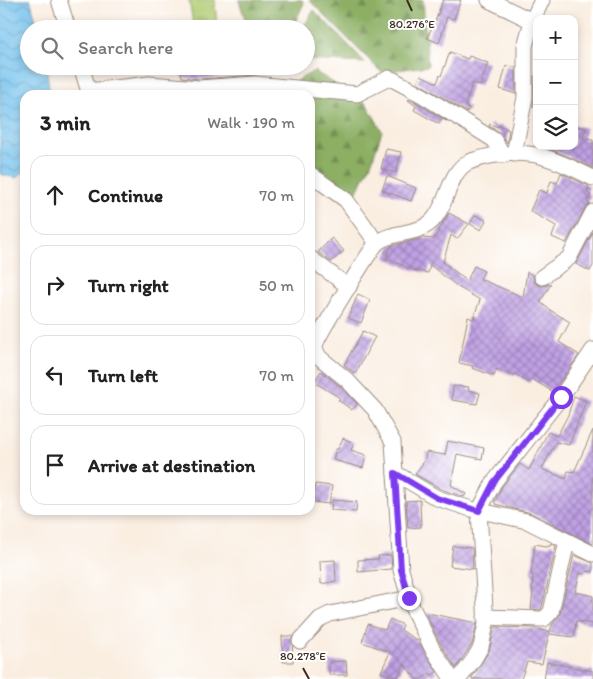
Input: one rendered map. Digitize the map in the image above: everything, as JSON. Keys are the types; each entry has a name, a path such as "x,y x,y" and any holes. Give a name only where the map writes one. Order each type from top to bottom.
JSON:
{"street":[{"path":"59,0 65,20"},
{"path":"488,0 532,21"},
{"path":"508,155 525,97 525,46 532,21 542,0"},
{"path":"84,75 88,90"},
{"path":"315,92 357,94 389,78 494,140 508,155"},
{"path":"109,90 149,84 199,88 232,85 262,90"},
{"path":"315,345 377,243 430,223 438,213 458,171 468,163 496,155 530,154 573,168 593,178"},
{"path":"315,178 346,200 377,243"},
{"path":"542,277 569,258 593,212"},
{"path":"315,262 349,287"},
{"path":"459,679 481,647 484,635 485,617 479,511 494,482 561,397 593,350"},
{"path":"315,353 347,380 376,410 393,442 401,570 412,607 432,648 452,679"},
{"path":"395,473 437,498 479,511 527,521 593,554"},
{"path":"485,617 540,619 548,616 551,612 557,588 566,541"},
{"path":"300,641 320,619 330,614 409,598"}],"green space":[{"path":"189,0 215,0 216,20 192,20"},
{"path":"239,0 302,0 304,3 296,20 245,20"},
{"path":"309,0 423,0 428,66 381,72"},
{"path":"314,10 366,63 315,60 315,20 308,20"},
{"path":"315,72 366,103 382,131 371,164 353,199 315,174 315,90 286,90 286,87 307,75 315,75"}],"water":[{"path":"0,0 30,0 36,20 20,20 20,75 47,75 49,90 20,90 20,175 16,178 0,174"}],"building":[{"path":"443,0 461,0 454,19 447,17 439,43 427,38"},
{"path":"450,52 468,59 469,56 488,63 480,86 472,83 465,106 469,108 467,112 417,82 421,75 437,83"},
{"path":"506,66 516,67 516,94 500,89"},
{"path":"181,75 257,75 199,79 182,77"},
{"path":"409,99 447,121 442,119 439,124 414,110 416,106"},
{"path":"490,124 498,127 499,125 509,130 507,143 499,132 489,126"},
{"path":"578,126 586,128 583,139 593,140 593,168 551,150 578,150"},
{"path":"386,149 401,152 396,173 381,169"},
{"path":"561,173 589,186 587,193 591,195 587,202 590,203 585,208 566,243 552,237 556,226 530,211 539,190 547,193 551,181 557,183"},
{"path":"387,176 416,188 411,201 382,190"},
{"path":"449,213 469,224 457,239 451,235 443,262 467,281 474,266 484,271 480,279 523,297 527,272 533,275 534,282 538,285 551,284 540,302 570,322 559,342 579,355 553,392 532,379 529,383 515,374 514,376 497,369 494,376 472,368 473,366 459,363 468,317 473,319 480,300 458,287 430,265 428,273 413,270 386,258 391,246 423,238 434,239"},
{"path":"475,215 486,220 481,230 470,224"},
{"path":"593,232 593,266 590,271 576,264"},
{"path":"332,238 344,251 331,262 318,252"},
{"path":"358,294 370,300 361,323 348,318"},
{"path":"363,331 375,337 355,374 344,365"},
{"path":"321,371 341,387 357,404 352,410 338,400 340,398 315,383"},
{"path":"453,386 469,387 468,390 480,393 477,404 452,400"},
{"path":"574,396 586,401 569,445 556,442 542,469 566,479 568,471 574,472 593,430 593,544 531,513 495,504 502,487 520,464 529,470 548,432 557,436 568,415"},
{"path":"343,438 354,443 351,450 366,455 363,468 333,460 336,449 338,449"},
{"path":"448,441 484,448 482,459 457,454 451,485 466,494 464,497 441,489 415,474 425,460 426,452 445,455"},
{"path":"315,484 332,486 329,504 315,502"},
{"path":"332,500 357,502 356,512 331,510"},
{"path":"420,500 421,527 408,528 406,501"},
{"path":"551,543 556,546 542,607 540,610 531,609 533,575 531,575 535,544 546,546"},
{"path":"453,546 472,548 473,569 450,566"},
{"path":"391,555 392,569 358,572 358,560 379,559 378,556"},
{"path":"574,555 593,563 593,572 586,571 585,574 580,573 575,592 593,596 593,624 576,621 574,637 549,634 542,664 527,662 521,679 471,679 489,651 495,627 534,628 550,632 552,625 560,614"},
{"path":"335,560 336,581 321,584 320,561"},
{"path":"427,613 477,623 472,644 456,668 440,643"},
{"path":"390,619 403,625 401,630 418,641 437,672 431,676 430,673 422,679 416,679 404,664 397,678 381,672 390,652 362,642 368,624 385,630"},
{"path":"282,636 292,636 293,662 283,662"},
{"path":"346,661 347,675 329,675 329,662"},
{"path":"547,662 593,671 593,679 544,679"}],"route":[{"path":"409,598 401,570 395,473 430,495 479,511 494,482 561,397"}]}
